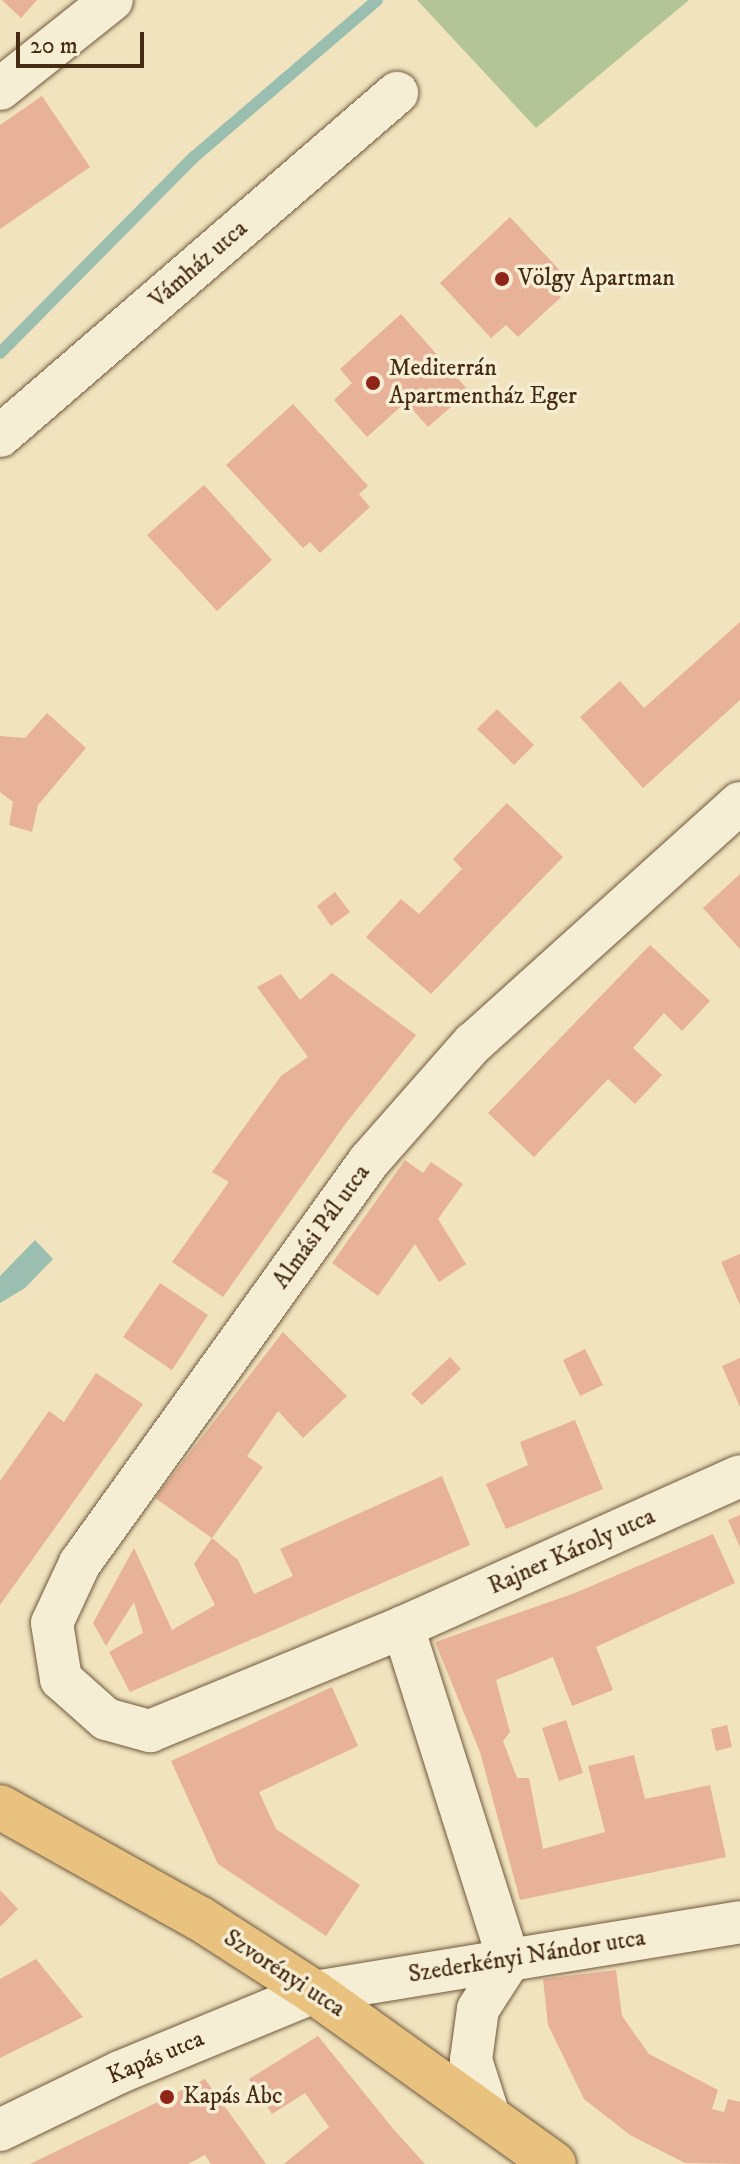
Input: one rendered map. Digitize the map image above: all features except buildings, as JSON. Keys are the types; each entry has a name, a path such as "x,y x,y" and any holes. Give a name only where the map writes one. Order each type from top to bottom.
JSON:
{"main road":[{"name":"Szvorényi utca","path":"0,1807 199,1918 314,1992 554,2164"}],"street":[{"path":"0,89 112,0"},
{"name":"Vámház utca","path":"0,436 397,93"},
{"name":"Almási Pál utca","path":"106,1719 61,1679 52,1623 80,1563 369,1161 473,1043 740,803"},
{"name":"Rajner Károly utca","path":"106,1719 150,1731 403,1627 740,1476"},
{"path":"403,1627 509,1961 478,2009 471,2060 489,2116"},
{"name":"Szederkényi Nándor utca","path":"314,1992 740,1922"},
{"name":"Kapás utca","path":"0,2130 120,2072 314,1992"}],"green space":[{"path":"417,0 689,0 536,128"}],"shaded area":[{"path":"35,1240 53,1259 25,1288 0,1303 0,1276"}],"waterway":[{"path":"0,353 194,157 377,0"}],"place":[{"name":"Völgy Apartman","path":"502,279"},
{"name":"Mediterrán Apartmentház Eger","path":"373,383"},
{"name":"Kapás Abc","path":"167,2097"}]}
